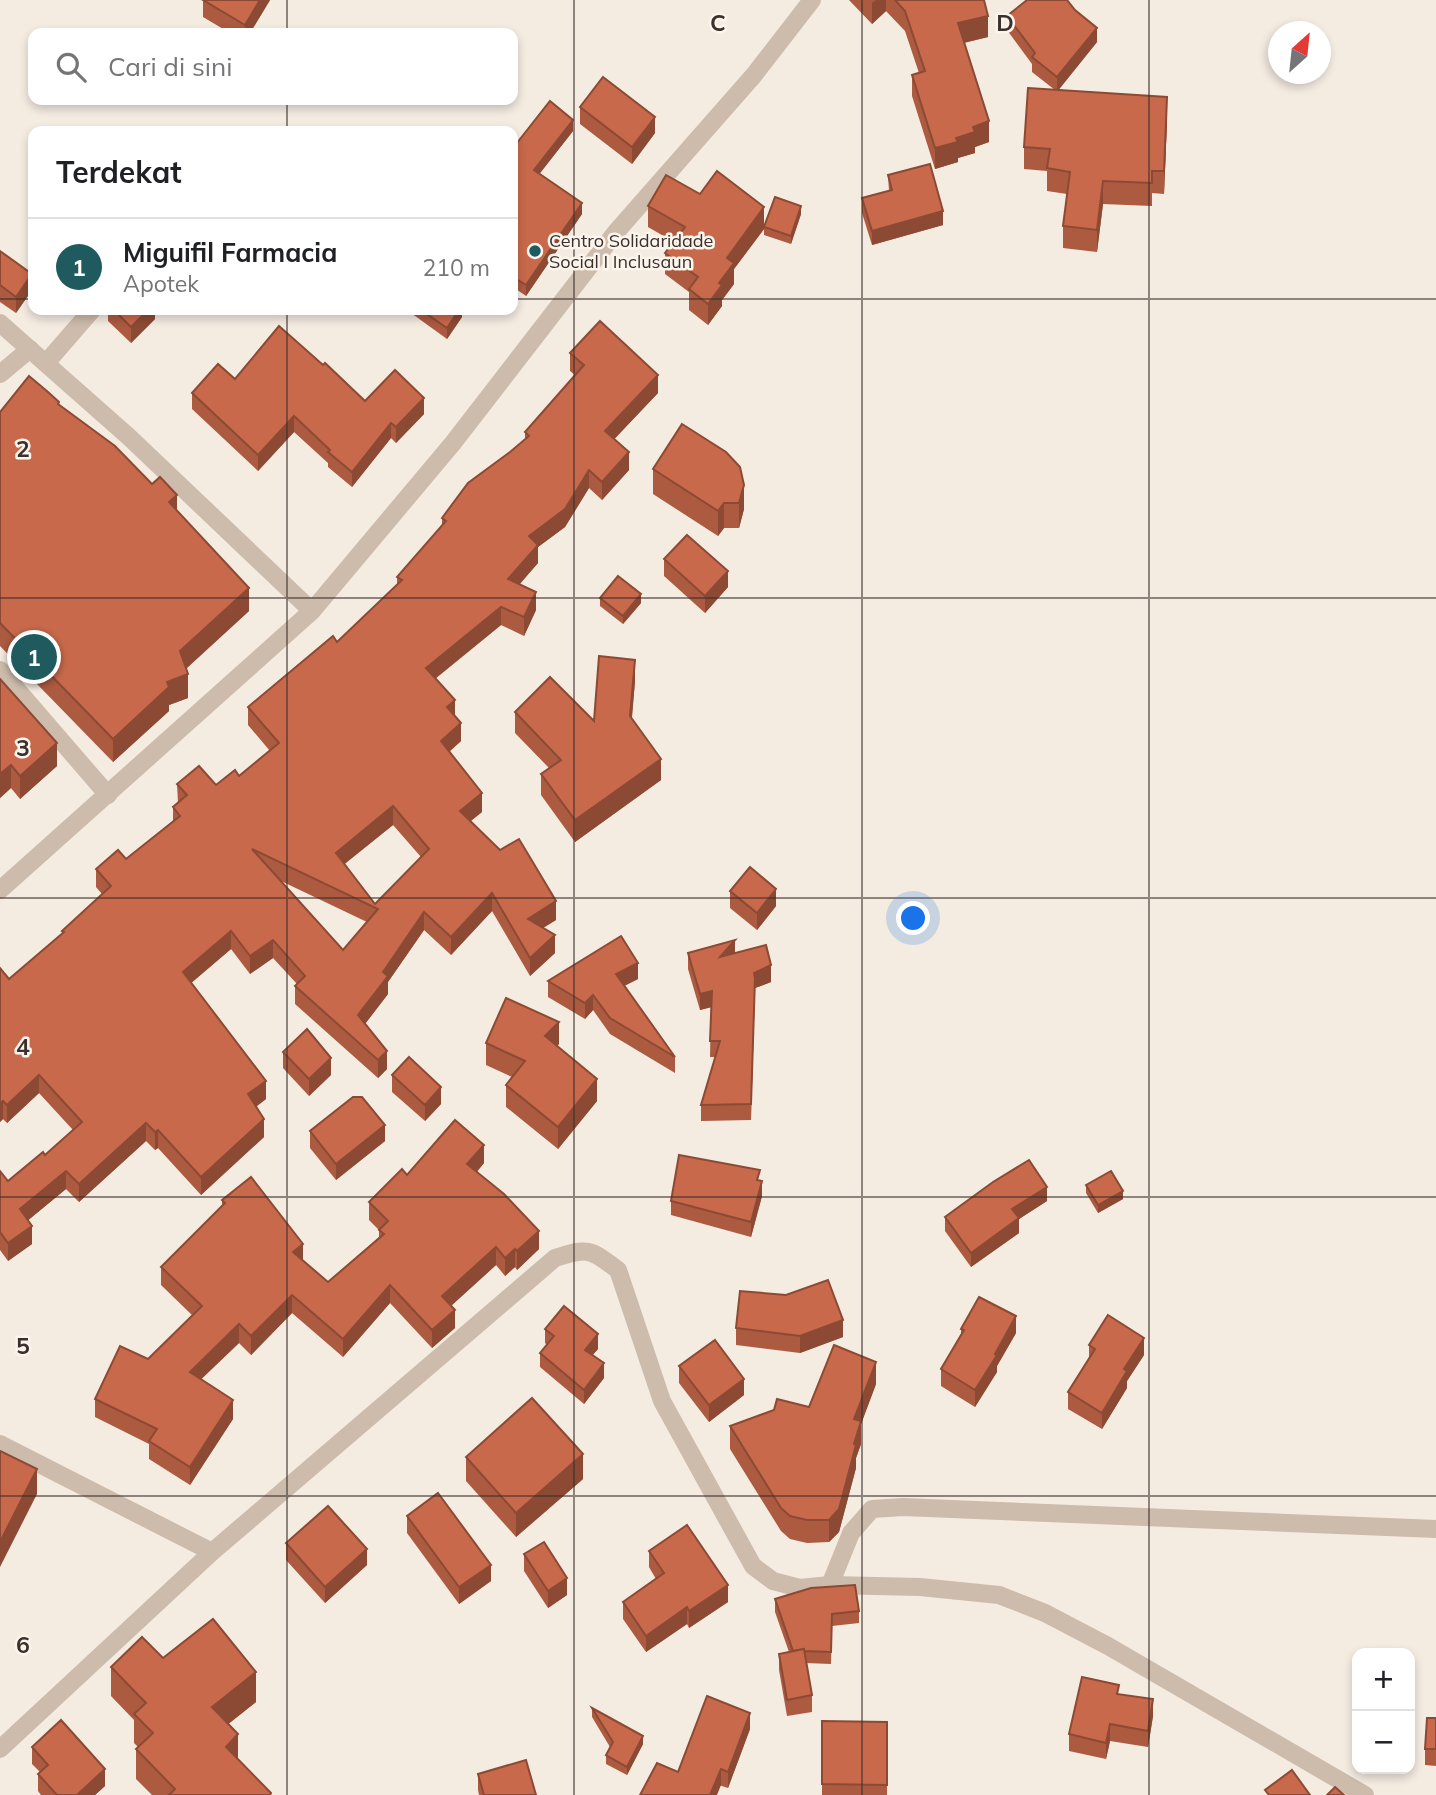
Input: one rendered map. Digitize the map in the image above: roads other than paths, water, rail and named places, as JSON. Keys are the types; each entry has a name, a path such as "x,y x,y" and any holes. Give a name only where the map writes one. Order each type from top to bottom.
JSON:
{"street":[{"path":"0,890 312,611 453,443 616,232 754,75 812,0"},
{"path":"46,363 88,315"},
{"path":"0,323 129,438 312,611"},
{"path":"0,374 30,349"},
{"path":"0,670 108,795"},
{"path":"0,1749 212,1552 555,1258 581,1250 600,1257 618,1270 662,1401 753,1566 773,1581 800,1588 830,1585 920,1587 999,1595 1045,1613 1108,1646 1365,1795"},
{"path":"0,1444 212,1552"},
{"path":"830,1585 851,1532 872,1509 903,1507 1436,1529"}],"place":[{"name":"Centro Solidaridade Social I Inclusaun","path":"535,251"},
{"name":"Miguifil Farmacia","path":"34,657"}]}
